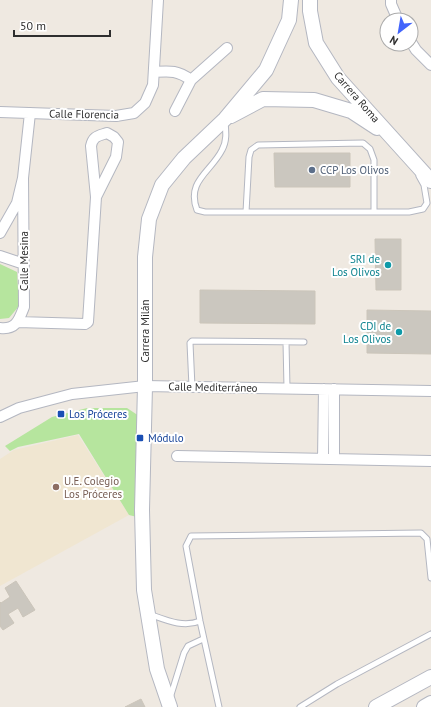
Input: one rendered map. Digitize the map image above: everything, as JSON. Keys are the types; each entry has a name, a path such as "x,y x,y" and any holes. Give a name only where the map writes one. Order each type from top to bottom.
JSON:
{"street":[{"name":"Calle Florencia","path":"0,112 116,116 134,113 145,103 153,85 158,0"},
{"name":"Carrera Milán","path":"169,705 157,669 144,590 142,510 145,386 145,257 149,219 162,185 184,158 225,119 266,70 289,20 291,0"},
{"name":"Carrera Roma","path":"310,0 310,11 316,43 338,78 431,181"},
{"path":"391,0 394,12"},
{"path":"175,111 191,80 227,48"},
{"path":"418,52 431,65"},
{"path":"154,72 170,71 182,74 191,80"},
{"path":"225,119 263,99 314,100 351,111 392,138"},
{"name":"Calle Mesina","path":"18,322 24,307 23,178 30,113"},
{"path":"0,328 8,329 18,322 85,324 88,322 96,197 91,146 92,140 96,136 107,133 114,137 118,142 116,156 96,197"},
{"name":"Calle Mesina","path":"0,234 17,203 23,178"},
{"path":"0,256 24,264"},
{"name":"Calle Mediterráneo","path":"0,417 20,408 72,394 145,386 431,391"},
{"path":"323,459 324,389"},
{"path":"334,389 334,459"},
{"path":"177,456 431,461"},
{"path":"376,707 431,677"},
{"path":"424,707 431,703"}],"lane":[{"path":"225,119 227,135 223,150 202,176 196,187 194,200 198,210 205,212 409,212 423,209 427,203 424,185 409,156"},
{"path":"246,212 248,157 254,147 258,145 362,142 370,149 374,160 374,212"},
{"path":"192,387 190,343 192,341 304,342"},
{"path":"286,342 287,388"},
{"path":"219,707 203,639 186,546 190,536 422,533 427,539 431,578"},
{"path":"148,614 182,624 192,624 200,621"},
{"path":"300,707 337,684 431,634"},
{"path":"169,705 184,653 188,646 203,639"}],"shaded area":[{"name":"U.E. Colegio Los Próceres","path":"78,435 129,515 0,586 0,459 14,450"}],"green space":[{"path":"0,264 17,272 19,306 9,318 0,319"},
{"path":"87,408 127,408 139,416 141,518 129,515 79,434 18,447 10,451 5,446 52,417"}],"building":[{"name":"CCP Los Olivos","path":"274,153 350,153 350,187 275,187"},
{"name":"SRI de Los Olivos","path":"375,239 401,239 401,290 376,290"},
{"path":"200,290 315,291 315,324 200,323"},
{"name":"CDI de Los Olivos","path":"367,310 431,311 431,354 367,353"},
{"path":"16,581 35,610 23,617 18,608 8,614 14,623 3,630 0,626 0,602 1,603 10,597 5,588"},
{"path":"141,699 145,707 125,707"}],"place":[{"name":"CCP Los Olivos","path":"312,170"},
{"name":"SRI de Los Olivos","path":"388,265"},
{"name":"CDI de Los Olivos","path":"399,332"},
{"name":"Los Próceres","path":"61,414"},
{"name":"Módulo","path":"140,438"},
{"name":"U.E. Colegio Los Próceres","path":"56,487"}]}
